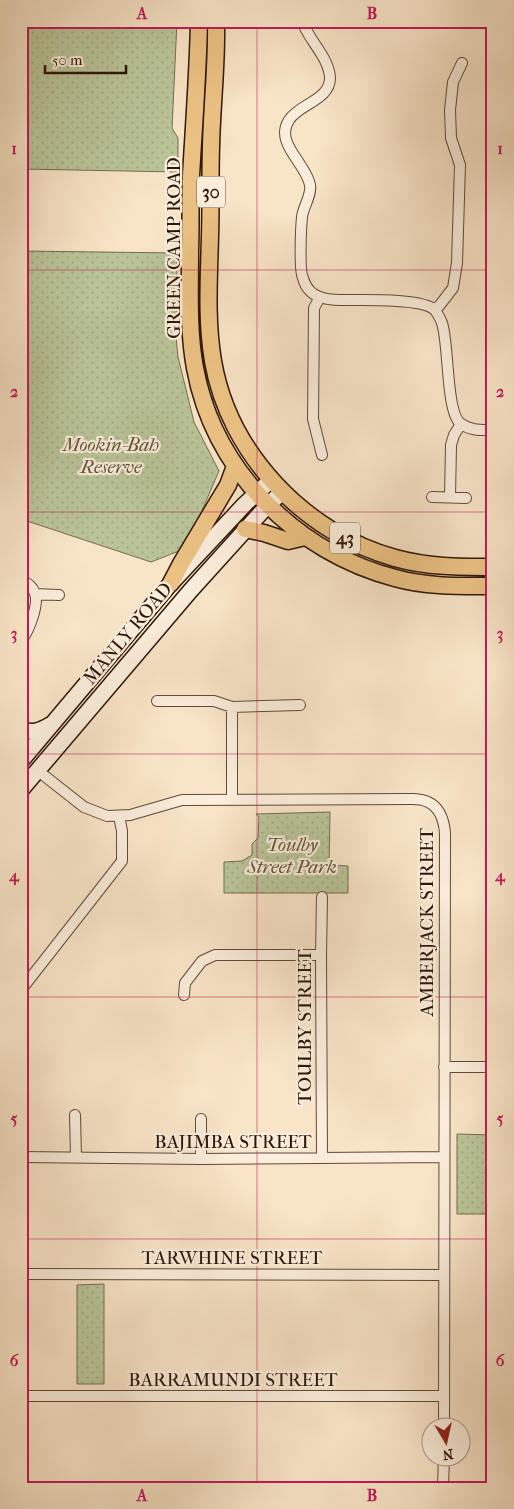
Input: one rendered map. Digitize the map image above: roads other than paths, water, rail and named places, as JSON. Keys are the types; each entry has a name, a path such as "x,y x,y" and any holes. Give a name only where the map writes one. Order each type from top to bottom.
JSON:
{"main road":[{"name":"GREEN CAMP ROAD","path":"199,21 191,178 191,334 195,368 202,398 216,432 235,466"},
{"name":"GREEN CAMP ROAD","path":"216,21 208,291 210,341 217,381 229,414 251,454 277,486"},
{"name":"43","path":"235,466 267,506 304,537 358,566 396,579 416,583 493,586"},
{"path":"171,584 228,485 235,466"},
{"name":"43","path":"277,486 300,508 331,530 356,544 378,553 432,565 493,567"},
{"name":"MANLY ROAD","path":"22,759 171,584 256,494 277,486"},
{"name":"MANLY ROAD","path":"21,790 185,597 267,506 277,486"},
{"path":"246,530 264,533 288,541 304,537"},
{"path":"21,729 34,732 42,730 52,723"},
{"path":"22,759 37,770"}],"street":[{"path":"302,21 329,69 330,81 325,92 298,111 289,120 285,130 289,148 304,168 310,186 302,216 301,275 310,291 320,298 408,302 424,305 434,310 442,324 457,420 472,430 493,430"},
{"path":"434,310 453,288 457,263 460,165 451,138 450,110 453,82 462,63"},
{"path":"320,298 314,308 313,419 322,455"},
{"path":"450,497 451,445 454,435 461,424"},
{"path":"432,497 466,498"},
{"path":"21,579 31,585 36,603 30,624 21,641"},
{"path":"35,594 59,595"},
{"path":"157,701 214,701 232,707 300,706"},
{"path":"232,707 232,799"},
{"name":"AMBERJACK STREET","path":"37,770 84,807 107,816 130,815 182,800 232,799 412,798 428,802 439,810 444,820 445,833 444,1416"},
{"path":"21,990 122,861 122,831 119,816"},
{"name":"TOULBY STREET","path":"322,897 322,1158"},
{"path":"184,995 185,983 196,968 202,961 215,956 321,955"},
{"path":"444,1067 493,1067"},
{"path":"75,1115 76,1158"},
{"path":"201,1119 201,1159"},
{"name":"BAJIMBA STREET","path":"21,1157 201,1159 444,1158"},
{"name":"TARWHINE STREET","path":"21,1274 443,1275"},
{"name":"BARRAMUNDI STREET","path":"21,1396 444,1396"},
{"path":"443,1488 444,1466"}],"park label":[{"name":"Mookin-Bah Reserve","path":"111,455"},
{"name":"Toulby Street Park","path":"292,855"}]}
